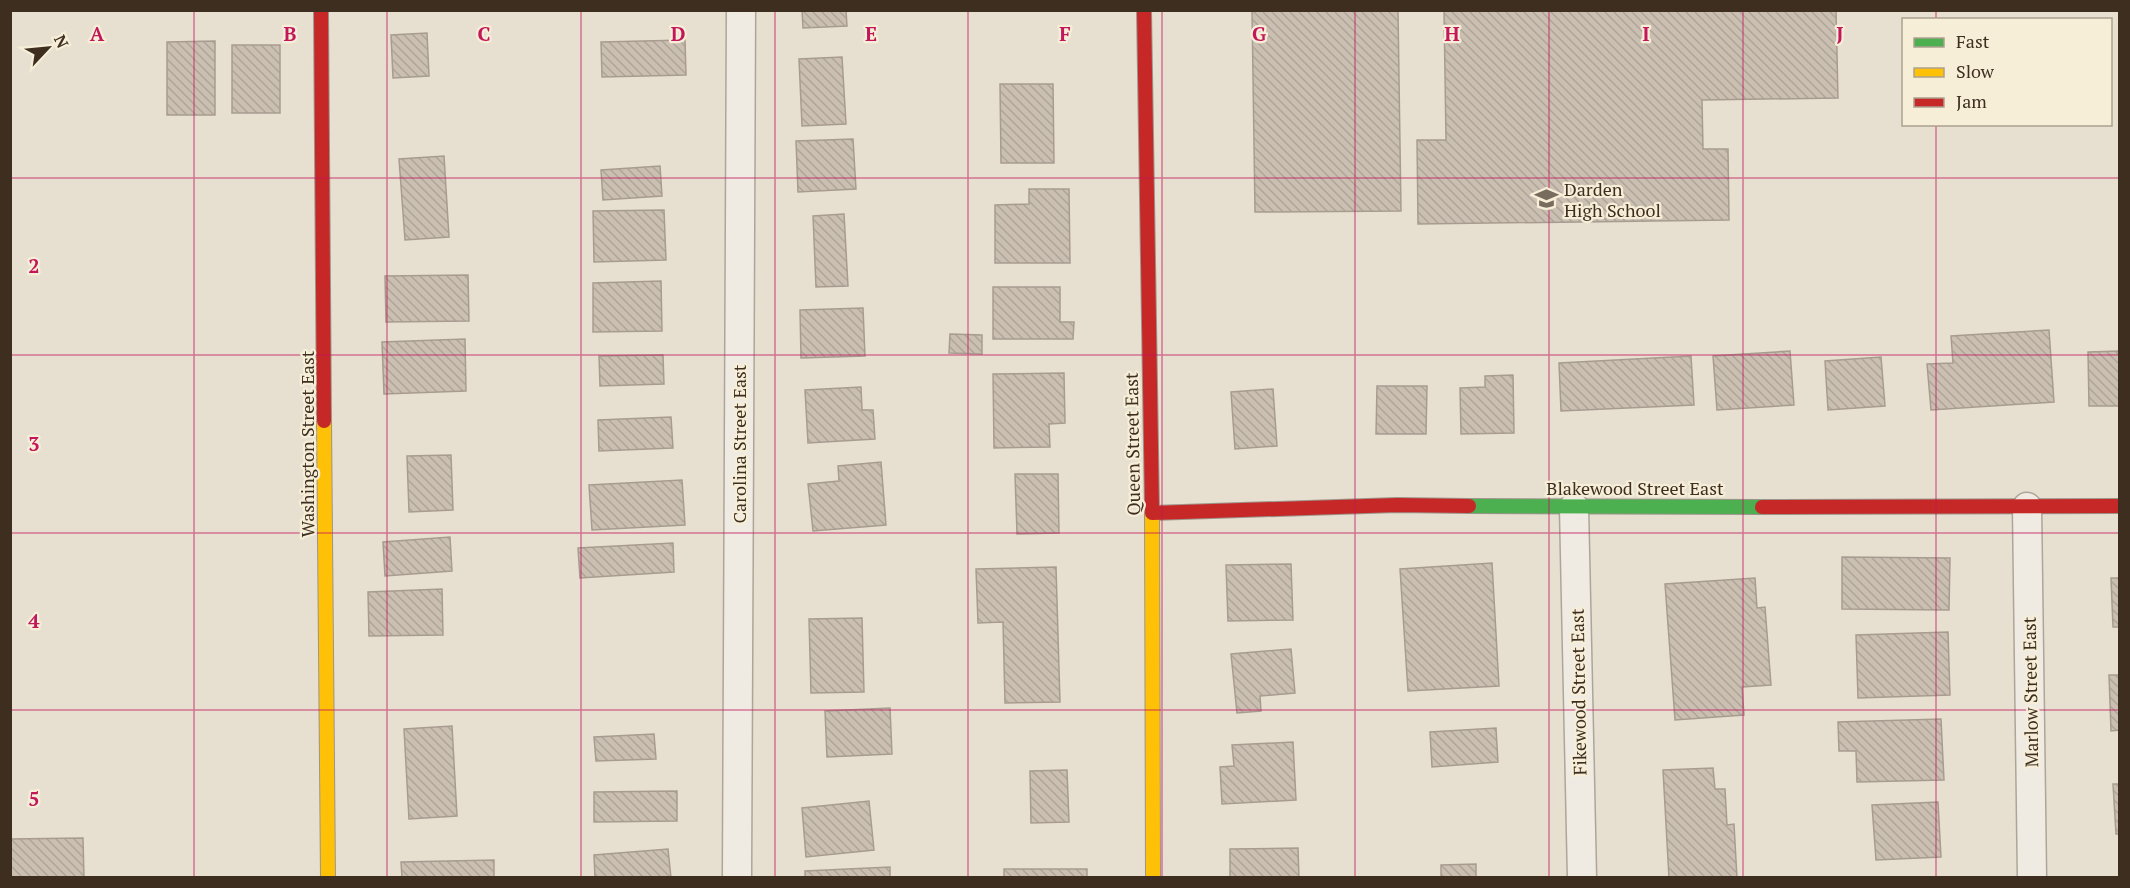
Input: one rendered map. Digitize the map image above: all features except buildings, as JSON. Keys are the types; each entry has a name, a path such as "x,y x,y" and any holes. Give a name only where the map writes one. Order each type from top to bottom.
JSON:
{"street":[{"name":"Washington Street East","path":"321,10 328,878"},
{"name":"Carolina Street East","path":"737,878 741,10"},
{"name":"Queen Street East","path":"1144,10 1152,513 1153,878"},
{"name":"Blakewood Street East","path":"1152,513 1397,505 2120,506"},
{"name":"Fikewood Street East","path":"1574,507 1582,878"},
{"name":"Marlow Street East","path":"2027,507 2032,878"}],"traffic: fast":[{"path":"1469,506 1762,507"}],"traffic: slow":[{"path":"324,421 328,878"},
{"path":"1152,510 1153,878"}],"traffic: jam":[{"path":"321,10 324,421"},
{"path":"1144,10 1152,510"},
{"path":"1152,513 1397,505 1469,506"},
{"path":"1762,507 2120,506"}],"place":[{"name":"Darden High School","path":"1546,199"}]}
